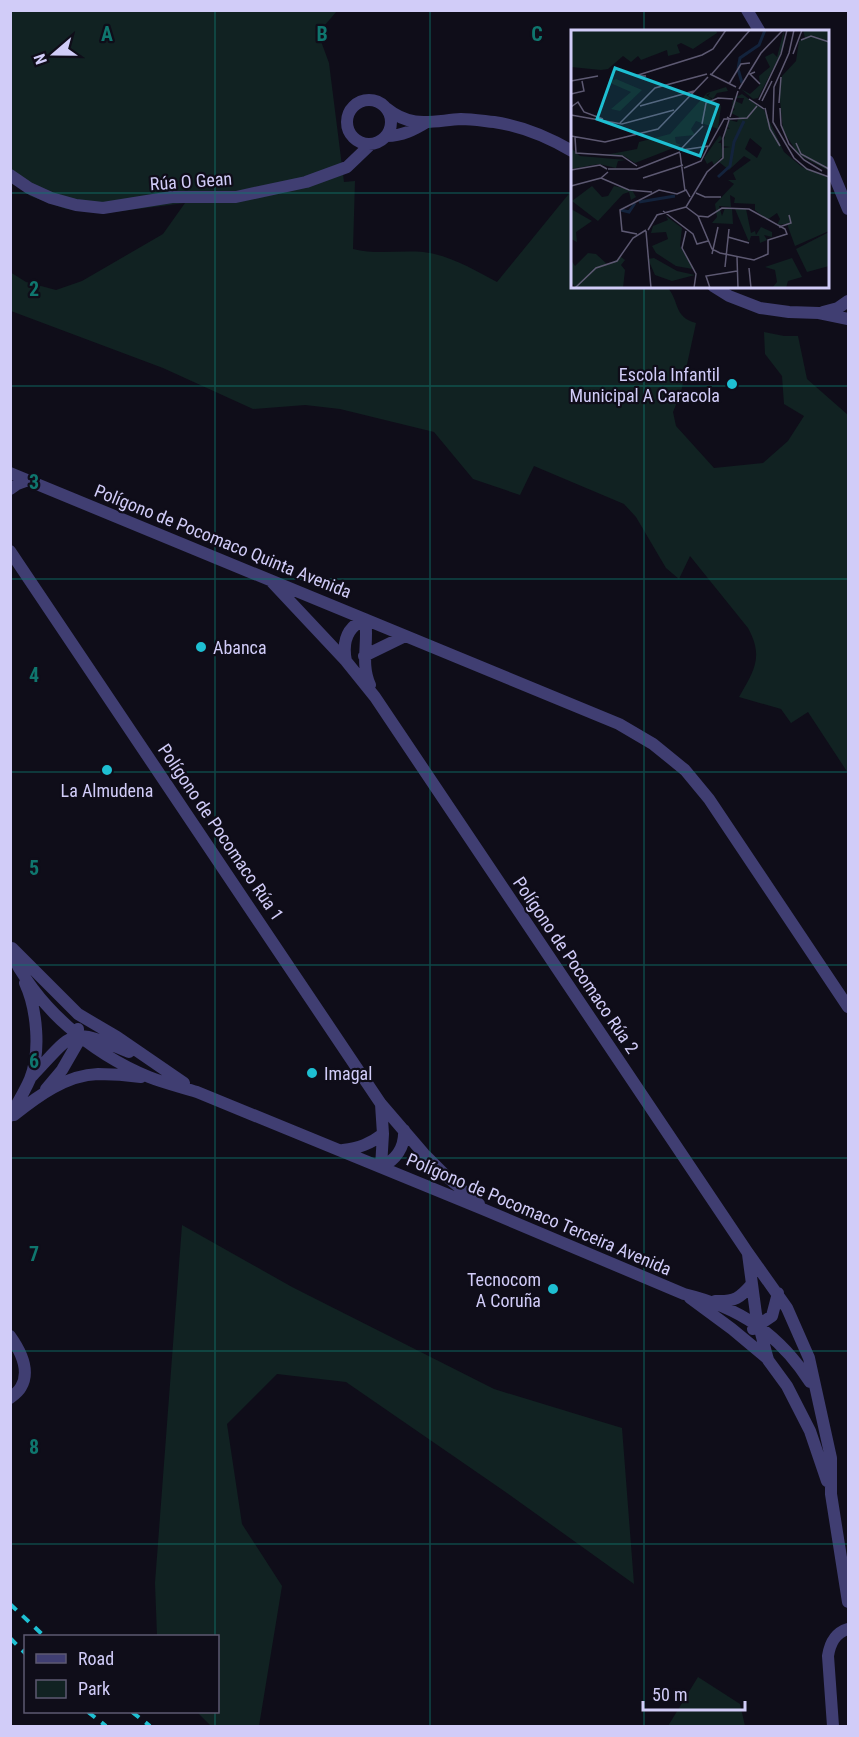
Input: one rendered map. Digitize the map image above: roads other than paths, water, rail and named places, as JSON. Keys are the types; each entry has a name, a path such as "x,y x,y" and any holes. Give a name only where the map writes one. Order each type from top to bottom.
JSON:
{"street":[{"path":"747,10 759,30"},
{"path":"386,108 391,117 391,127 387,136 380,143 370,145 360,143 352,137 347,128 347,118 351,109 359,102 369,100 379,102 399,118 427,122 464,119 496,123 531,131 571,150"},
{"path":"387,136 396,136 414,130 427,122"},
{"name":"Rúa O Gean","path":"10,175 29,188 51,198 76,205 103,208 172,197 236,197 306,182 347,167 370,145"},
{"path":"829,163 849,209"},
{"path":"716,288 729,296 760,308 819,313 849,319"},
{"path":"819,313 838,308 849,301"},
{"name":"Polígono de Pocomaco Quinta Avenida","path":"10,473 618,724 653,744 677,763 709,799 849,1007"},
{"path":"10,489 28,480"},
{"name":"Polígono de Pocomaco Rúa 1","path":"10,551 381,1104 446,1176 484,1209"},
{"name":"Polígono de Pocomaco Rúa 2","path":"270,580 346,661 375,697 748,1253 778,1293 800,1335 808,1358 831,1458 831,1494"},
{"path":"346,661 344,648 347,636 354,624 365,619"},
{"name":"Polígono de Pocomaco Rúa 2","path":"365,619 368,632 364,656 366,676 375,697"},
{"path":"364,656 405,636"},
{"path":"10,948 31,994 36,1022 36,1048 31,1077"},
{"path":"10,948 78,1014 117,1037 197,1092"},
{"path":"18,968 46,1004 96,1050 150,1077"},
{"path":"44,1092 62,1070 77,1044 78,1014"},
{"path":"10,1117 31,1077 55,1049 70,1037 93,1036 152,1062"},
{"path":"10,1117 44,1092 70,1081 96,1074 150,1077"},
{"name":"Polígono de Pocomaco Terceira Avenida","path":"150,1077 197,1092 484,1209 684,1294 727,1302 741,1297 752,1284"},
{"name":"Polígono de Pocomaco Terceira Avenida","path":"381,1104 381,1167"},
{"path":"381,1167 388,1164 400,1152 404,1130"},
{"path":"339,1150 357,1149 373,1142 382,1134"},
{"name":"Polígono de Pocomaco Rúa 2","path":"748,1253 759,1326 768,1360"},
{"path":"732,1329 753,1329 772,1316 778,1293"},
{"name":"Polígono de Pocomaco Terceira Avenida","path":"684,1294 732,1329 768,1360"},
{"name":"Polígono de Pocomaco Terceira Avenida","path":"711,1300 759,1326 786,1350 816,1390"},
{"path":"10,1336 24,1361 24,1376 21,1388 10,1398"},
{"path":"768,1360 787,1386 810,1431 831,1494 849,1602"},
{"path":"833,1726 828,1656 830,1645 836,1636 849,1629"}],"railway":[{"path":"10,1604 43,1635"},
{"path":"10,1638 24,1652"},
{"path":"89,1713 106,1726"},
{"path":"133,1713 150,1726"}],"place":[{"name":"Escola Infantil Municipal A Caracola","path":"732,384"},
{"name":"Abanca","path":"201,647"},
{"name":"La Almudena","path":"107,770"},
{"name":"Imagal","path":"312,1073"},
{"name":"Tecnocom A Coruña","path":"553,1289"}]}
